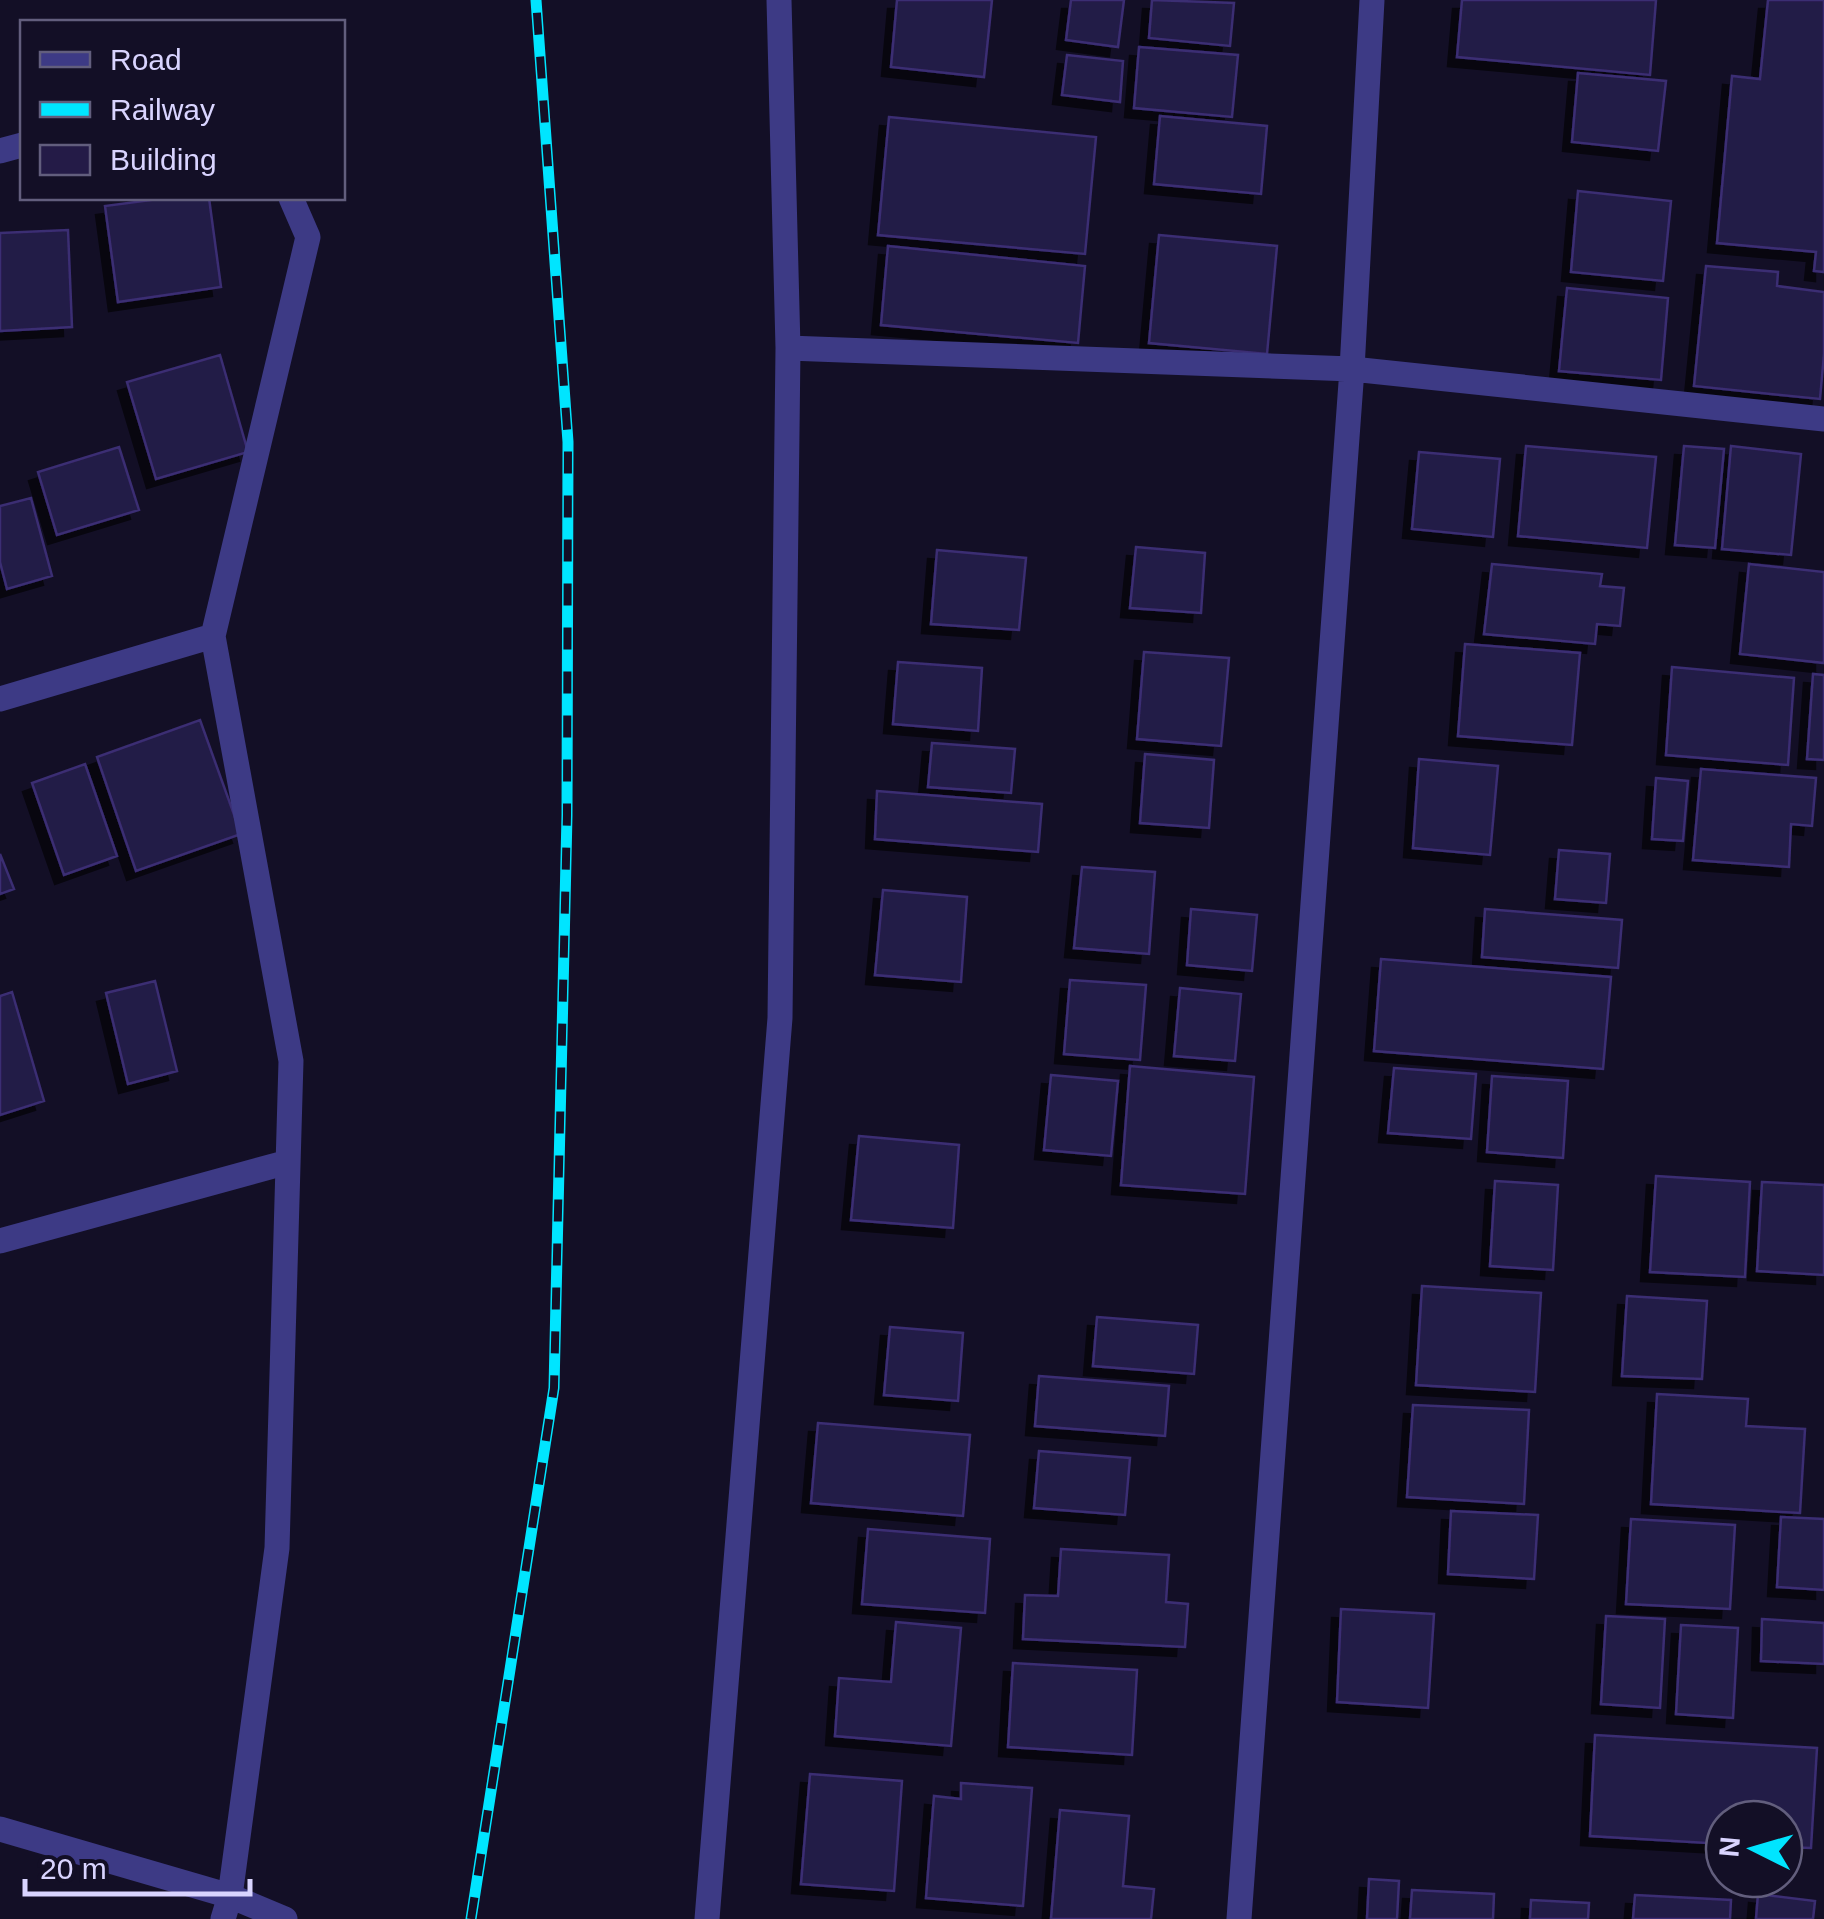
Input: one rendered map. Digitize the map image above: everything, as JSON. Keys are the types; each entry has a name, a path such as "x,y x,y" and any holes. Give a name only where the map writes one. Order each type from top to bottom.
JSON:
{"street":[{"path":"707,1919 780,1018 788,348 779,0"},
{"path":"1239,1919 1352,370 1372,0"},
{"path":"227,1908 277,1548 291,1062 213,636 308,237 291,200"},
{"path":"788,348 1352,370 1824,419"},
{"path":"0,699 213,636"},
{"path":"0,1241 288,1162"},
{"path":"0,1829 227,1908 285,1919"}],"building":[{"path":"897,0 992,0 984,77 891,67"},
{"path":"1071,0 1124,0 1118,47 1066,40"},
{"path":"1152,0 1234,3 1230,46 1149,38"},
{"path":"1462,0 1656,0 1650,75 1457,57"},
{"path":"1768,0 1824,0 1824,272 1814,271 1816,252 1717,243 1732,76 1760,79"},
{"path":"1139,47 1238,55 1232,117 1134,108"},
{"path":"1067,55 1123,61 1120,102 1062,95"},
{"path":"1578,73 1666,81 1658,151 1572,142"},
{"path":"1160,116 1267,126 1261,194 1154,184"},
{"path":"889,117 1096,137 1085,254 878,235"},
{"path":"1578,191 1671,201 1663,281 1571,272"},
{"path":"151,200 209,200 221,287 118,302 105,206"},
{"path":"68,230 72,327 0,331 0,233"},
{"path":"1159,235 1277,246 1267,354 1149,343"},
{"path":"888,246 1085,266 1078,343 881,325"},
{"path":"1706,266 1778,272 1777,286 1824,292 1820,399 1694,386"},
{"path":"1567,288 1668,298 1661,380 1559,371"},
{"path":"220,355 248,452 156,479 127,382"},
{"path":"1526,446 1656,457 1647,548 1518,536"},
{"path":"1684,446 1724,449 1715,548 1675,545"},
{"path":"1731,446 1801,454 1791,555 1722,549"},
{"path":"119,447 139,510 57,535 38,472"},
{"path":"1419,452 1500,459 1493,537 1412,529"},
{"path":"31,498 52,576 7,589 0,562 0,506"},
{"path":"1136,547 1205,553 1201,613 1130,608"},
{"path":"937,550 1026,558 1019,630 931,624"},
{"path":"1492,564 1602,574 1600,586 1624,588 1620,626 1597,624 1595,644 1484,634"},
{"path":"1749,564 1824,572 1824,663 1740,654"},
{"path":"1465,644 1580,653 1572,745 1458,736"},
{"path":"1144,652 1229,658 1221,746 1137,739"},
{"path":"898,662 982,668 978,731 893,724"},
{"path":"1672,667 1794,678 1788,765 1666,755"},
{"path":"1813,674 1824,675 1824,760 1807,759"},
{"path":"200,720 241,834 136,871 97,757"},
{"path":"932,743 1015,749 1011,793 928,787"},
{"path":"1145,754 1214,760 1209,828 1140,823"},
{"path":"1419,759 1498,766 1490,855 1413,848"},
{"path":"85,764 117,856 64,875 32,783"},
{"path":"1701,769 1816,778 1812,826 1791,824 1789,867 1693,860"},
{"path":"1656,778 1688,781 1683,841 1652,839"},
{"path":"877,791 1042,804 1038,852 875,839"},
{"path":"1559,850 1610,854 1606,903 1555,899"},
{"path":"0,854 14,889 0,894"},
{"path":"1082,867 1155,872 1149,954 1074,948"},
{"path":"883,890 967,897 961,982 875,975"},
{"path":"1191,909 1257,915 1252,971 1187,965"},
{"path":"1485,909 1622,920 1618,968 1482,957"},
{"path":"1381,959 1611,977 1603,1069 1374,1051"},
{"path":"1070,980 1146,985 1140,1060 1064,1054"},
{"path":"155,981 177,1071 128,1084 106,993"},
{"path":"1180,988 1241,994 1235,1061 1174,1056"},
{"path":"12,992 44,1101 0,1115 0,996"},
{"path":"1130,1066 1254,1077 1245,1194 1121,1185"},
{"path":"1394,1068 1476,1074 1471,1139 1388,1133"},
{"path":"1051,1075 1118,1081 1111,1156 1044,1150"},
{"path":"1492,1076 1568,1081 1563,1158 1487,1152"},
{"path":"859,1136 959,1145 953,1228 851,1220"},
{"path":"1656,1176 1750,1182 1745,1277 1650,1272"},
{"path":"1495,1181 1558,1185 1553,1270 1490,1266"},
{"path":"1762,1182 1824,1185 1824,1275 1757,1271"},
{"path":"1422,1286 1541,1293 1535,1392 1416,1385"},
{"path":"1627,1296 1707,1301 1702,1379 1622,1376"},
{"path":"1097,1317 1198,1325 1194,1374 1093,1366"},
{"path":"890,1327 963,1333 958,1401 884,1395"},
{"path":"1039,1376 1169,1386 1165,1436 1035,1426"},
{"path":"1657,1394 1748,1399 1746,1426 1805,1429 1800,1513 1651,1504"},
{"path":"1413,1405 1529,1410 1524,1504 1407,1497"},
{"path":"818,1423 970,1435 963,1516 811,1503"},
{"path":"1039,1451 1130,1458 1125,1515 1034,1508"},
{"path":"1451,1511 1538,1515 1534,1579 1448,1574"},
{"path":"1781,1517 1824,1519 1824,1590 1777,1587"},
{"path":"1631,1519 1735,1525 1730,1609 1626,1604"},
{"path":"868,1529 990,1539 985,1613 862,1604"},
{"path":"1061,1549 1169,1555 1166,1602 1188,1604 1185,1647 1023,1639 1025,1595 1058,1596"},
{"path":"1341,1609 1434,1614 1428,1708 1337,1702"},
{"path":"1606,1616 1665,1619 1660,1708 1601,1704"},
{"path":"1762,1619 1824,1623 1824,1664 1761,1661"},
{"path":"896,1622 961,1628 951,1746 835,1736 839,1678 891,1682"},
{"path":"1681,1625 1738,1628 1733,1718 1676,1714"},
{"path":"1013,1663 1137,1670 1132,1755 1008,1747"},
{"path":"1595,1735 1817,1748 1811,1848 1804,1848 1804,1799 1704,1799 1704,1843 1590,1836"},
{"path":"810,1774 902,1781 894,1891 801,1884"},
{"path":"961,1783 1032,1788 1023,1906 926,1898 934,1796 961,1799"},
{"path":"1060,1810 1129,1816 1123,1886 1154,1889 1151,1919 1051,1919"},
{"path":"1369,1879 1399,1881 1397,1919 1367,1919"},
{"path":"1412,1890 1494,1894 1493,1919 1410,1919"},
{"path":"1635,1895 1731,1900 1730,1919 1633,1919"},
{"path":"1758,1899 1815,1901 1813,1919 1756,1919"},
{"path":"1531,1900 1589,1903 1588,1919 1530,1919"}],"railway":[{"path":"471,1919 554,1388 567,815 568,442 536,0"}]}
